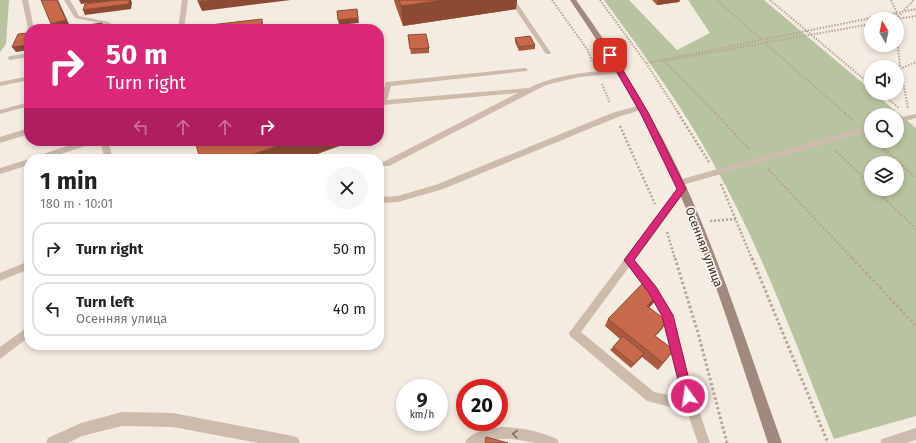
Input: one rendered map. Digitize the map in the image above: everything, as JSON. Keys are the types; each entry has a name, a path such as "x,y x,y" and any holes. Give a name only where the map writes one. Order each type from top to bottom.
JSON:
{"main road":[{"name":"Осенняя улица","path":"573,0 620,71 641,107 680,186 696,222 775,443"}],"street":[{"path":"54,443 81,430 122,419 173,420 293,443"}],"lane":[{"path":"25,0 30,24"},
{"path":"67,0 77,17 107,23"},
{"path":"183,24 185,0"},
{"path":"512,0 548,53"},
{"path":"100,24 107,23"},
{"path":"10,58 24,56"},
{"path":"384,100 388,84 525,70"},
{"path":"386,164 544,84 579,75 620,71"},
{"path":"0,84 24,79"},
{"path":"384,104 531,90"},
{"path":"0,112 24,105"},
{"path":"384,200 398,199 440,186 615,115 641,107"},
{"path":"691,406 651,397 574,333 629,260 680,186 715,171 864,130"},
{"path":"0,140 24,133"},
{"path":"52,154 76,146"},
{"path":"0,171 24,164"},
{"path":"629,260 653,290 667,315 691,406 704,443"},
{"path":"0,277 24,268"},
{"path":"0,354 24,335"},
{"path":"471,443 476,439 491,434 515,433 553,443"},
{"path":"886,443 916,434"}],"path":[{"path":"600,0 646,63 715,171 828,443"},
{"path":"716,0 864,126"},
{"path":"770,0 864,79"},
{"path":"891,0 897,12"},
{"path":"902,12 914,0"},
{"path":"902,12 916,9"},
{"path":"904,18 916,16"},
{"path":"646,63 864,19"},
{"path":"646,63 864,25"},
{"path":"664,61 916,326"},
{"path":"904,67 916,62"},
{"path":"904,84 913,117"},
{"path":"825,140 864,178"},
{"path":"883,148 916,178"},
{"path":"882,196 916,229"}],"green space":[{"path":"0,0 9,0 6,44 0,52"},
{"path":"604,0 629,0 677,50 710,33 688,0 764,0 864,84 864,100 882,100 892,108 864,108 864,148 904,148 904,118 916,128 916,416 834,439 778,298 747,228 700,140 661,79"}],"building":[{"path":"41,0 57,0 66,20 51,24"},
{"path":"130,0 128,4 83,10 85,4"},
{"path":"198,0 217,0 198,2"},
{"path":"399,0 445,0 401,6"},
{"path":"357,9 358,18 338,20 337,11"},
{"path":"262,19 262,24 219,24"},
{"path":"24,33 24,46 12,47 18,34"},
{"path":"426,34 429,48 410,49 408,35"},
{"path":"530,36 535,45 519,47 515,38"},
{"path":"196,146 277,146 254,154 199,154"},
{"path":"644,282 659,294 647,306 667,321 655,336 674,350 663,363 608,319"},
{"path":"623,336 644,353 634,364 613,347"},
{"path":"486,437 508,443 485,443"}],"route":[{"path":"610,55 627,81 645,114 682,189 629,260 653,290 667,315 688,396"}]}
